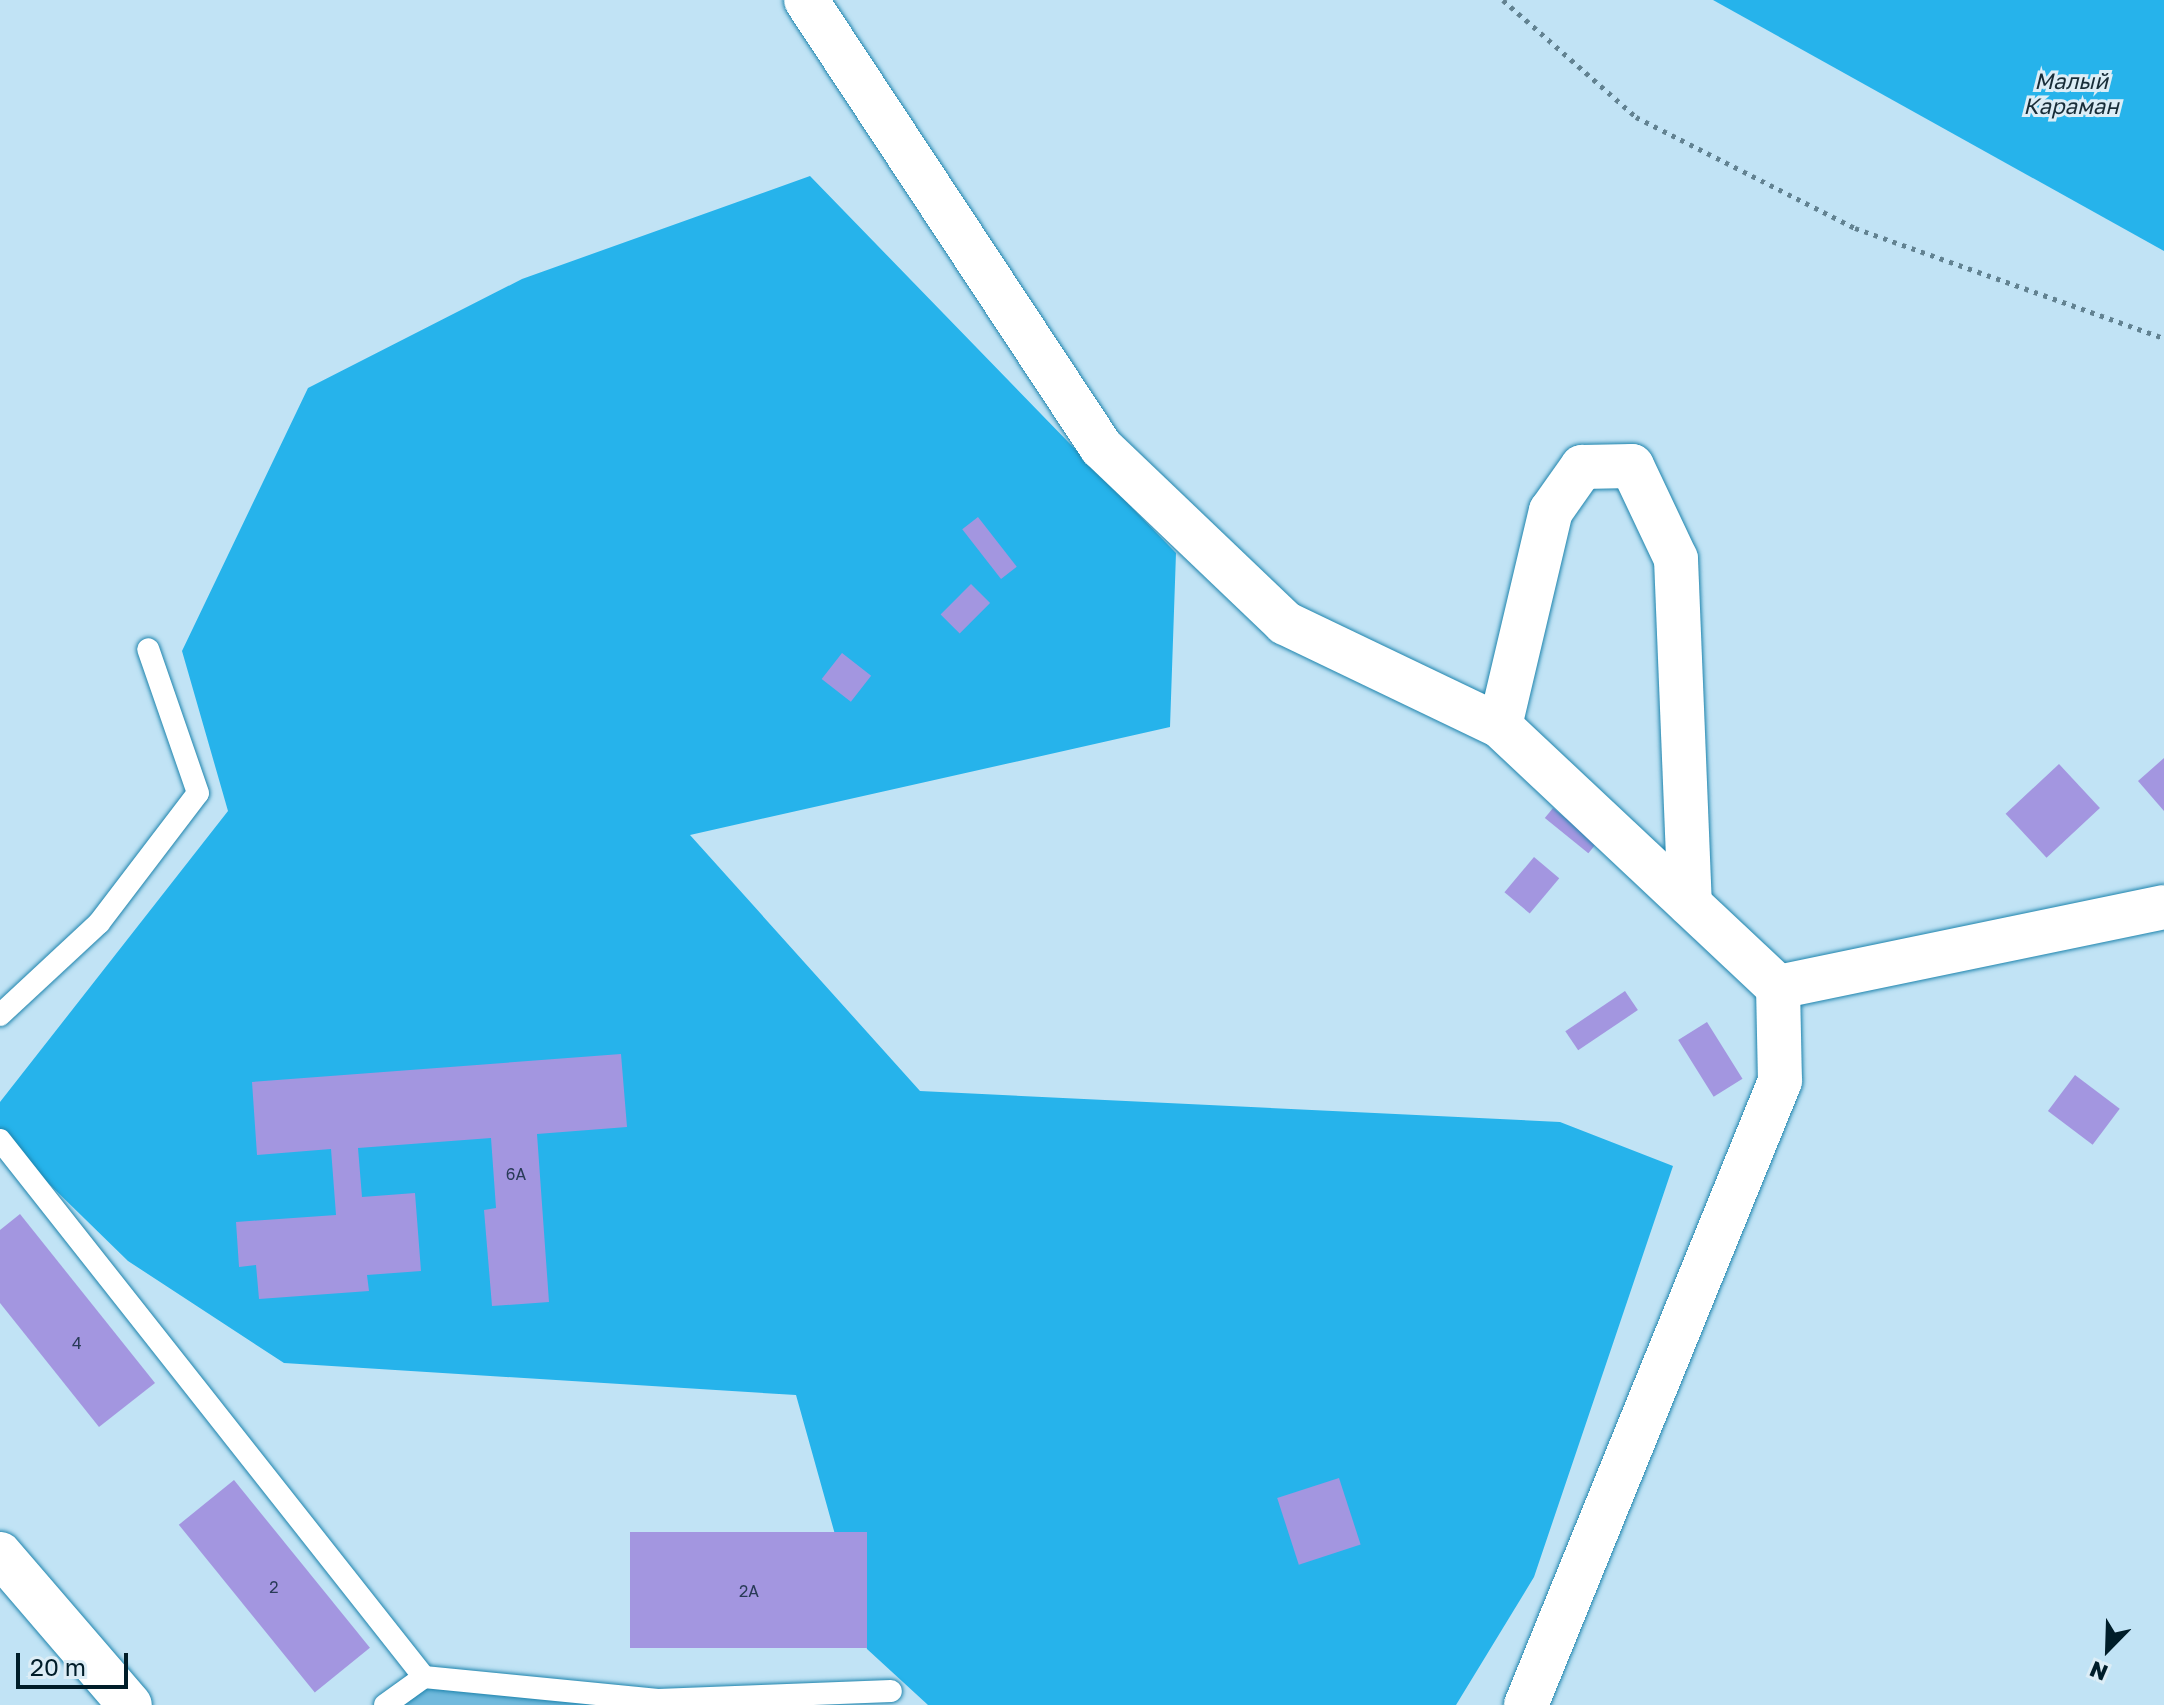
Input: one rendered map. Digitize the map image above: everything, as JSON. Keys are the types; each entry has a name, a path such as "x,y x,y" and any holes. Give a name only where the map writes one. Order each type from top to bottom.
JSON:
{"street":[{"path":"806,0 1101,447 1285,623 1500,726 1778,987 1780,1081 1526,1705"},
{"path":"1500,726 1551,511 1582,467 1632,466 1676,559 1690,904"},
{"path":"1778,987 2164,907"},
{"path":"0,1555 130,1705"}],"lane":[{"path":"0,1015 99,923 198,793 148,649"},
{"path":"0,1140 424,1677"},
{"path":"385,1705 424,1677 658,1700 891,1691"}],"path":[{"path":"1503,0 1636,117 1855,228 2164,338"}],"shaded area":[{"name":"Малый Караман","path":"1713,0 2164,0 2164,251"},
{"path":"810,176 1176,553 1170,727 690,835 920,1091 1560,1122 1673,1166 1534,1577 1456,1705 928,1705 867,1649 796,1395 284,1363 128,1261 0,1136 0,1102 228,811 182,651 308,388 522,279"},
{"path":"424,1677 586,1693 589,1705 396,1705"}],"building":[{"path":"978,517 1017,567 1001,579 962,529"},
{"path":"971,584 990,603 960,633 941,614"},
{"path":"842,653 871,676 851,702 822,679"},
{"path":"2164,758 2164,811 2138,781"},
{"path":"2059,764 2100,808 2047,858 2006,814"},
{"path":"1553,808 1597,843 1588,853 1545,818"},
{"path":"1534,857 1559,878 1530,913 1504,892"},
{"path":"1625,991 1638,1010 1578,1050 1565,1031"},
{"path":"1707,1022 1743,1079 1714,1097 1678,1040"},
{"path":"621,1054 627,1127 537,1134 549,1302 492,1306 484,1210 496,1208 491,1138 358,1148 362,1197 415,1193 421,1271 367,1275 369,1291 259,1299 256,1265 239,1267 236,1222 336,1215 331,1149 257,1155 252,1082"},
{"path":"2075,1075 2120,1109 2093,1145 2048,1111"},
{"path":"20,1214 155,1383 99,1427 0,1303 0,1230"},
{"path":"1339,1478 1361,1545 1299,1565 1277,1498"},
{"path":"234,1480 370,1648 315,1693 179,1525"},
{"path":"630,1532 867,1532 867,1648 630,1648"}]}
